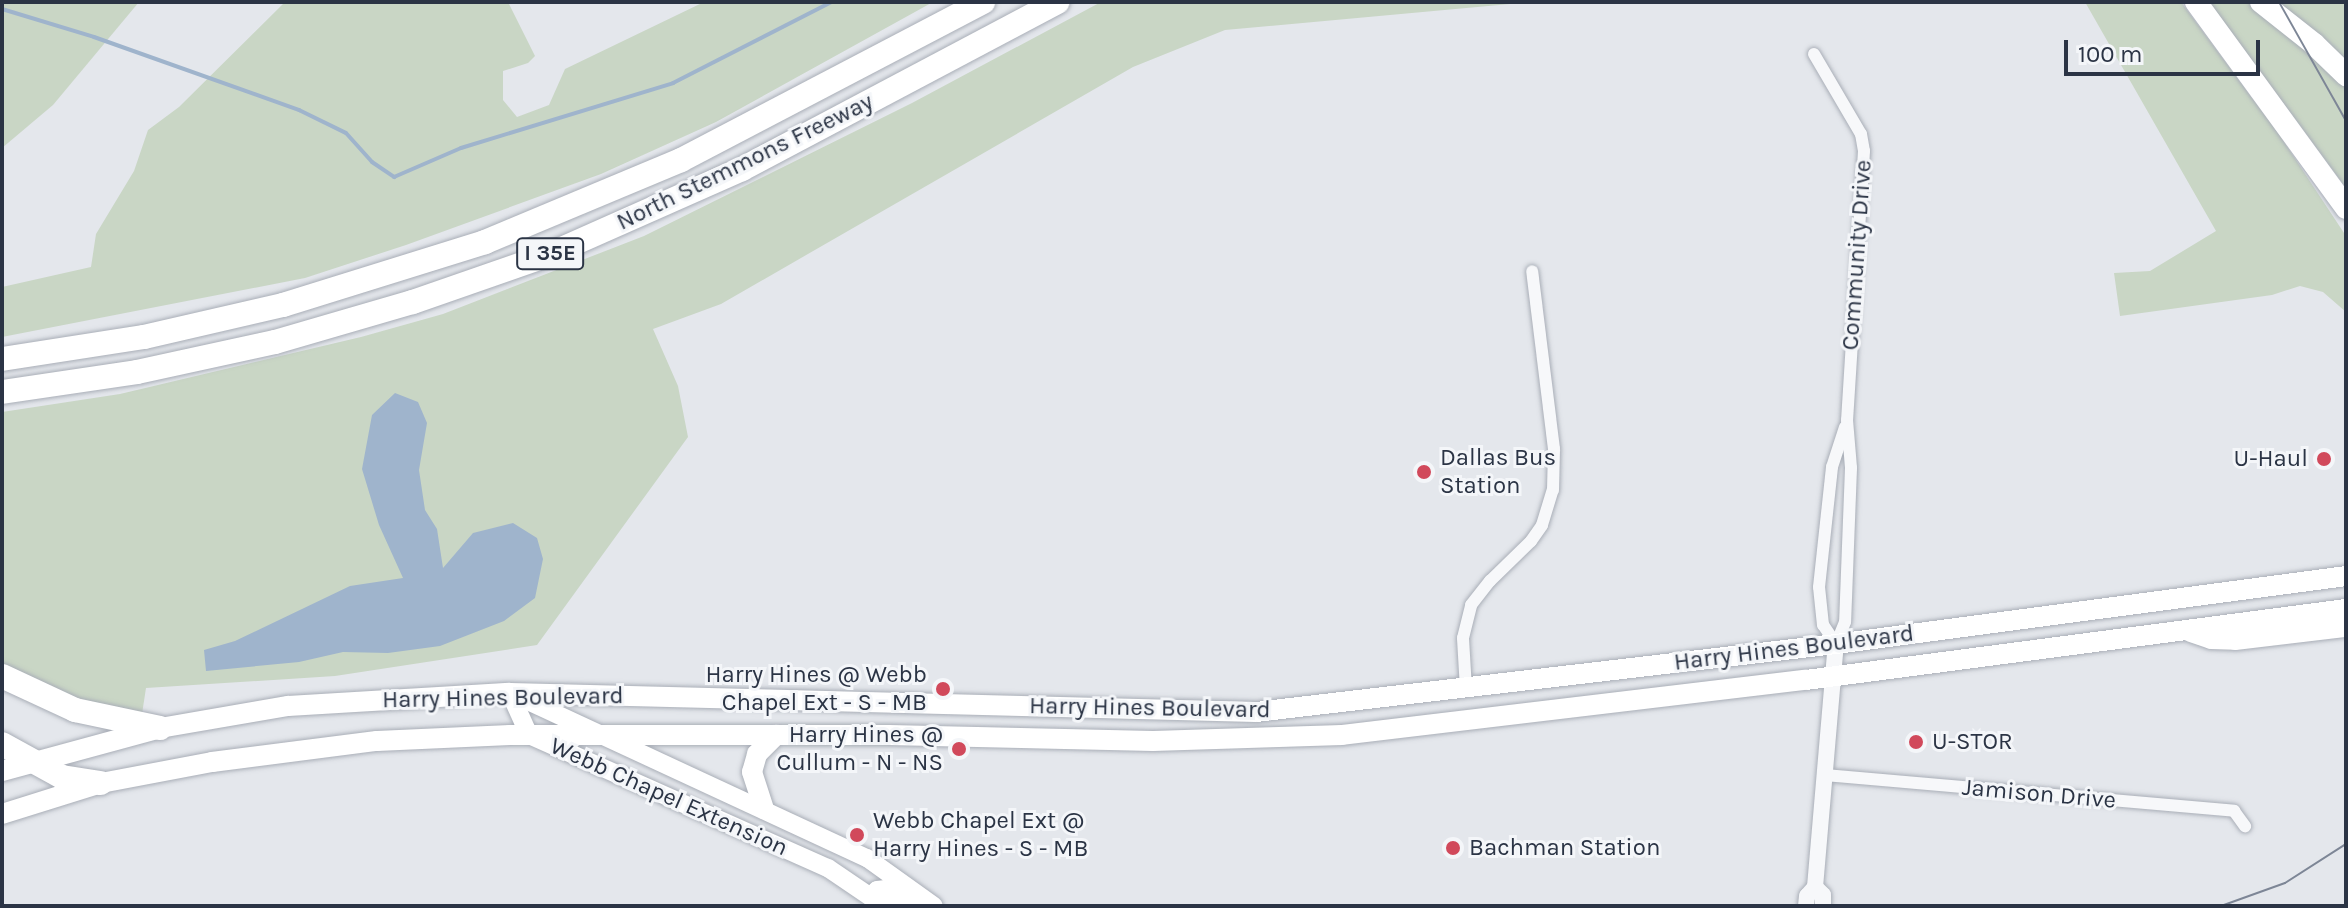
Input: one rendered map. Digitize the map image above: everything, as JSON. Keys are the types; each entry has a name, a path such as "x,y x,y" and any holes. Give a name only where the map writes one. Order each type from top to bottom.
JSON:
{"highway":[{"name":"North Stemmons Freeway","path":"2,359 144,337 254,312 350,286 485,242 681,160 983,2"},
{"name":"North Stemmons Freeway","path":"2,392 137,372 275,342 413,302 548,255 742,169 1057,2"},
{"path":"2196,2 2346,208"},
{"path":"2266,5 2346,75"},
{"path":"2,676 75,710 160,728"},
{"path":"2,744 30,763 62,777 101,783"}],"main road":[{"name":"Harry Hines Boulevard","path":"2,771 160,728 288,706 510,693 1256,712 1836,644 2346,576"},
{"path":"2211,593 2214,626"},
{"name":"Harry Hines Boulevard","path":"2,814 101,783 307,749 458,735 889,735 1153,741 1342,735 1836,677 2346,609"},
{"path":"2183,630 2211,639 2235,640 2346,627"},
{"path":"1464,721 1466,689"},
{"name":"Webb Chapel Extension","path":"510,693 529,735 828,868 878,902"},
{"name":"Webb Chapel Extension","path":"510,693 867,858 934,906"},
{"path":"889,702 889,735"},
{"path":"1153,741 1155,711"},
{"path":"764,809 752,772 763,744 776,735"},
{"path":"878,902 877,890 886,889 909,906"}],"street":[{"name":"Community Drive","path":"1806,906 1807,896 1815,887 1836,677 1836,644 1845,622 1851,468 1847,420 1864,151 1861,134 1814,54"},
{"path":"1466,689 1463,638 1471,605 1490,581 1531,541 1542,525 1553,490 1554,449 1532,271"},
{"name":"Community Drive","path":"1836,644 1821,621 1819,587 1832,467 1847,420"},
{"name":"Jamison Drive","path":"1825,775 2234,811 2245,826"},
{"name":"Community Drive","path":"1815,887 1823,895 1823,906"}],"green space":[{"path":"2,2 139,2 53,105 2,148"},
{"path":"285,2 508,2 535,56 528,63 503,71 503,100 517,117 549,105 565,69 704,2 933,2 716,122 601,174 406,245 305,278 2,337 2,287 91,267 96,234 134,171 148,130 179,107"},
{"path":"1101,2 1510,4 1225,30 1133,67 721,304 653,329 678,386 688,437 537,645 335,676 146,688 142,714 84,704 2,667 2,412 120,394 361,337 443,314 644,236 912,103"},
{"path":"2085,2 2181,2 2280,136 2346,236 2346,312 2323,292 2300,286 2272,295 2120,316 2114,273 2150,271 2216,231"},
{"path":"2209,2 2247,2 2259,10 2265,2 2346,2 2346,188"}],"water":[{"path":"395,393 418,402 427,423 419,470 425,510 437,529 443,568 473,533 513,523 537,538 543,559 535,598 504,621 440,646 388,653 343,652 299,662 206,671 204,650 235,641 350,586 403,578 379,525 362,469 372,415"}],"waterway":[{"path":"2,9 94,37 299,110 346,133 372,162 394,177 461,148 673,83 831,2"}],"tram line":[{"path":"2279,2 2346,121"},
{"path":"2221,906 2285,883 2346,844"}],"place":[{"name":"U-Haul","path":"2324,459"},
{"name":"Dallas Bus Station","path":"1424,472"},
{"name":"Harry Hines @ Webb Chapel Ext - S - MB","path":"943,689"},
{"name":"U-STOR","path":"1916,742"},
{"name":"Harry Hines @ Cullum - N - NS","path":"959,749"},
{"name":"Webb Chapel Ext @ Harry Hines - S - MB","path":"857,835"},
{"name":"Bachman Station","path":"1453,848"}]}
